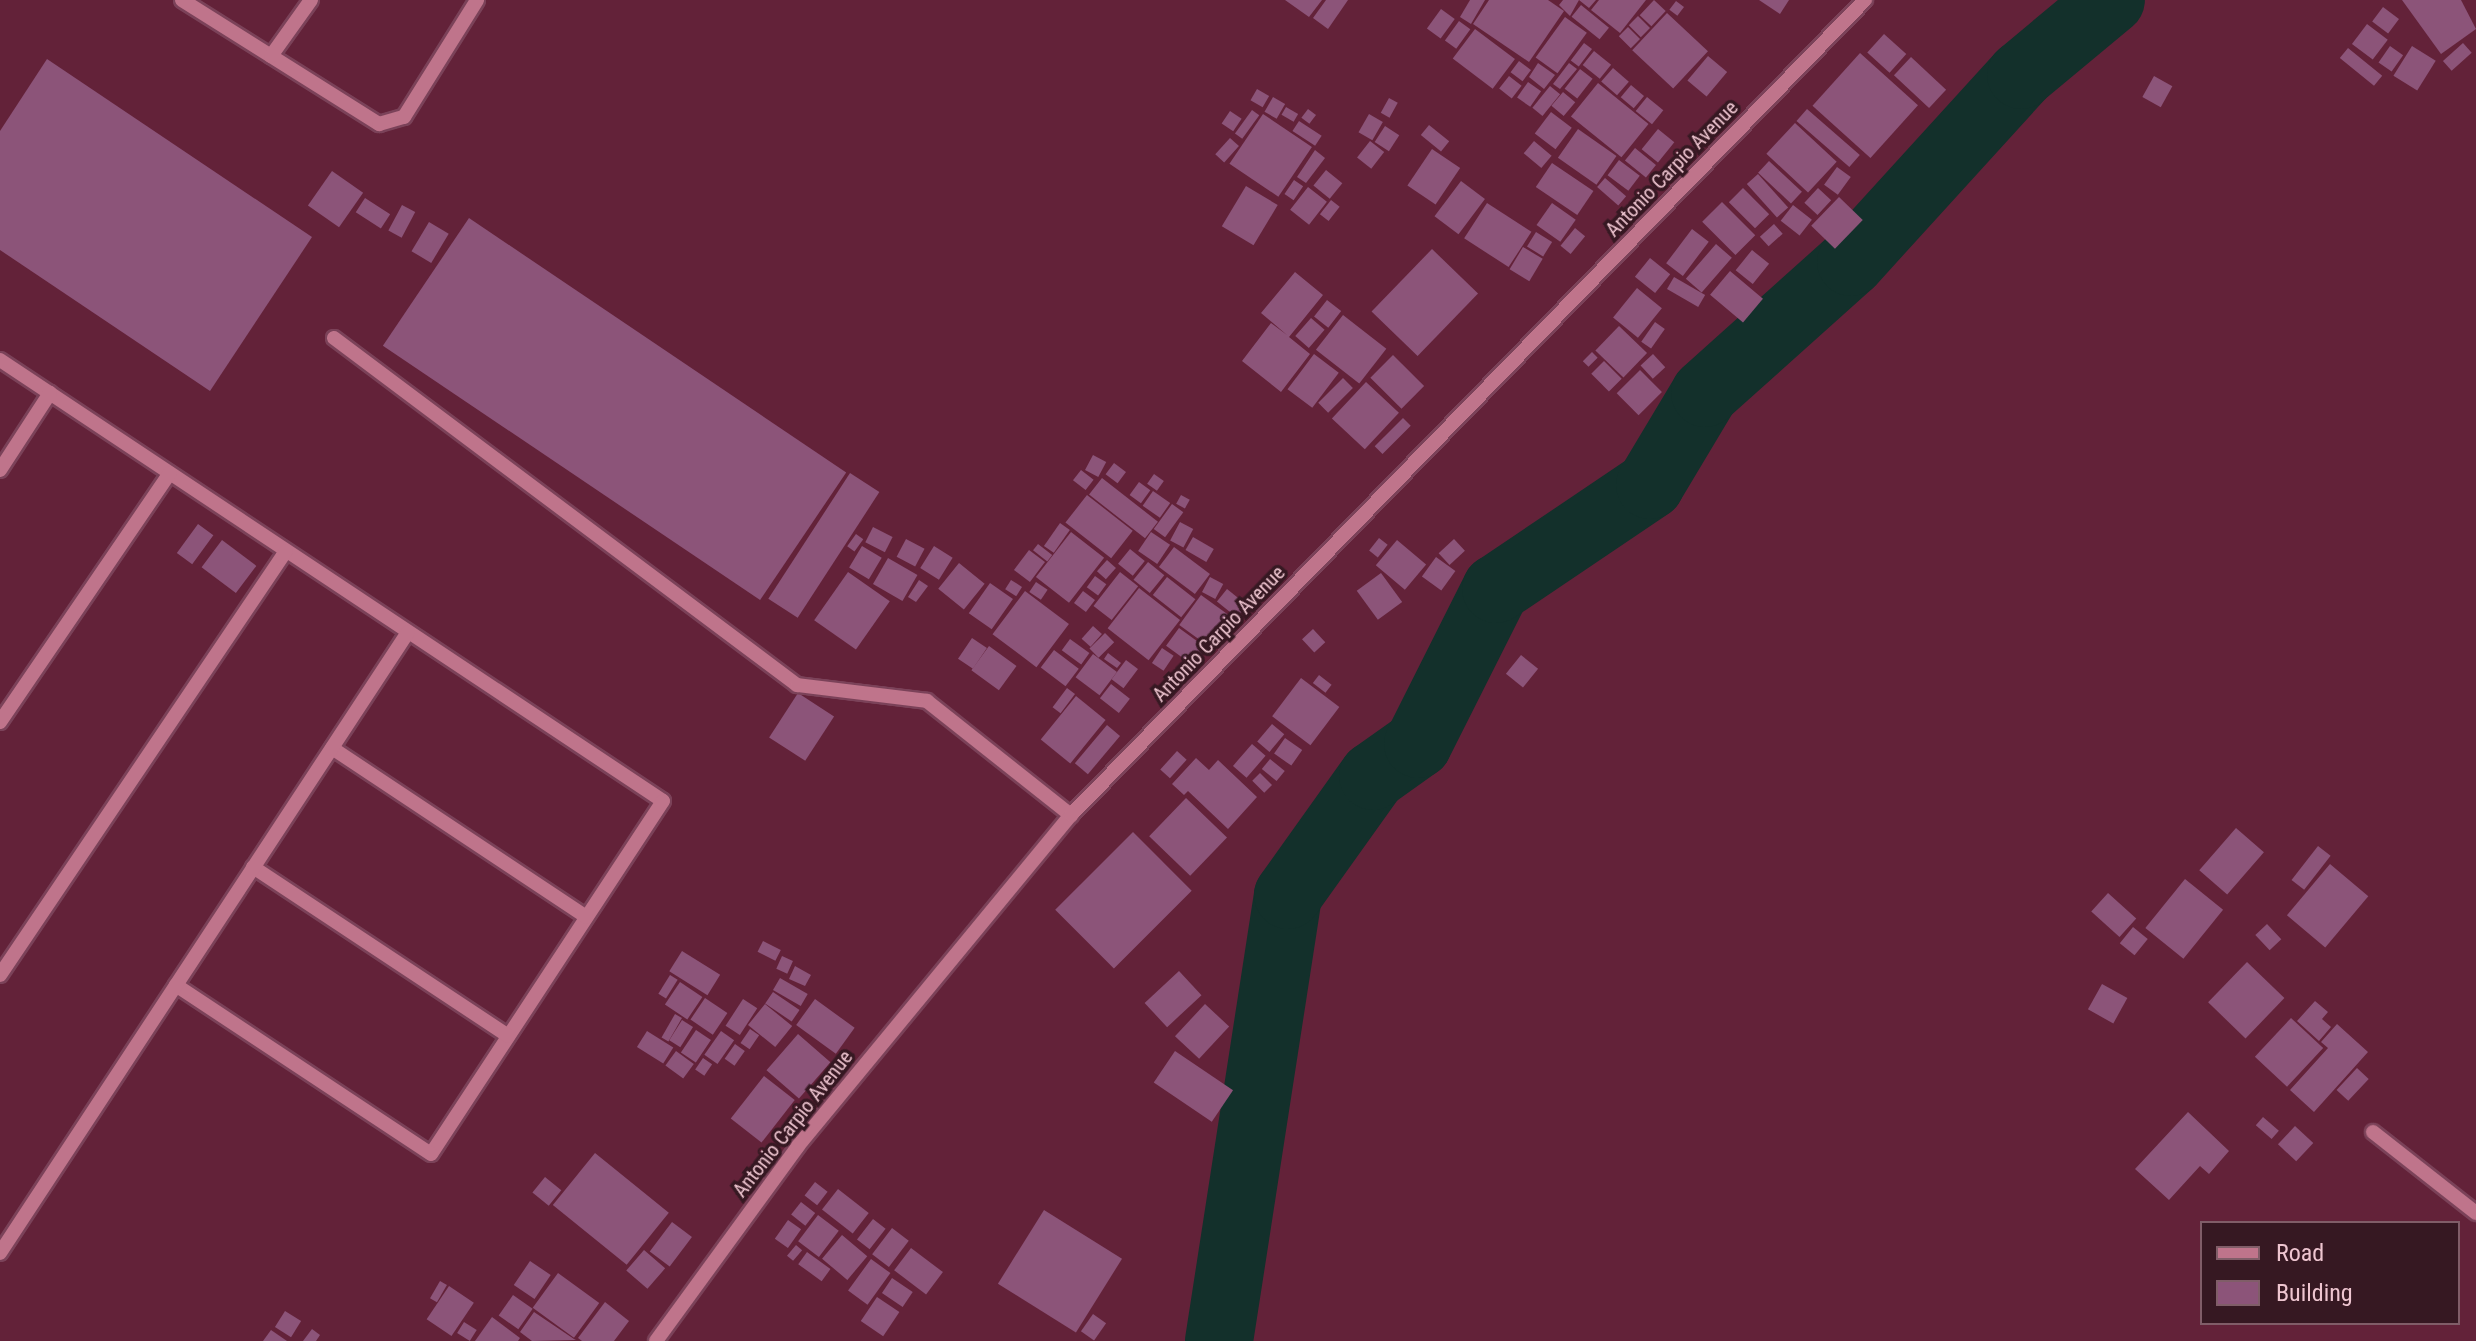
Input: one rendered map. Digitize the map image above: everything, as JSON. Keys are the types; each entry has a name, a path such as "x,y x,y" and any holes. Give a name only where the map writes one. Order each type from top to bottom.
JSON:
{"street":[{"path":"182,0 379,124 394,123 404,117 477,0"},
{"path":"271,56 311,0"},
{"name":"Antonio Carpio Avenue","path":"656,1341 798,1146 1071,815 1865,0"},
{"path":"334,338 797,685 927,701 1071,815"},
{"path":"0,360 663,801 431,1154 176,985"},
{"path":"0,470 50,393"},
{"path":"0,722 170,473"},
{"path":"0,975 286,551"},
{"path":"0,1253 408,632"},
{"path":"332,748 586,917"},
{"path":"253,867 508,1036"},
{"path":"2373,1132 2476,1213"}],"building":[{"path":"1285,0 1322,0 1309,17"},
{"path":"1326,0 1348,0 1328,29 1313,18"},
{"path":"1470,0 1485,0 1471,24 1460,17"},
{"path":"1489,0 1548,0 1564,11 1529,62 1473,24"},
{"path":"1563,0 1579,0 1570,16 1559,5"},
{"path":"1579,0 1596,0 1589,8"},
{"path":"1599,0 1646,0 1620,33 1591,10"},
{"path":"1654,0 1666,11 1651,26 1640,15"},
{"path":"1759,0 1789,0 1780,14"},
{"path":"2402,0 2461,0 2476,29 2441,54"},
{"path":"1676,1 1684,7 1677,16 1669,10"},
{"path":"1581,5 1609,28 1600,39 1572,17"},
{"path":"2383,7 2399,19 2388,33 2372,21"},
{"path":"1441,9 1455,19 1441,38 1427,28"},
{"path":"1667,13 1708,51 1673,88 1632,50"},
{"path":"1638,16 1650,28 1641,37 1629,25"},
{"path":"1565,17 1587,33 1557,73 1536,57"},
{"path":"1459,21 1470,29 1456,49 1445,40"},
{"path":"2367,24 2388,40 2373,60 2352,44"},
{"path":"1628,27 1640,39 1631,48 1619,36"},
{"path":"1475,29 1515,59 1493,89 1453,59"},
{"path":"1884,34 1906,54 1890,73 1867,53"},
{"path":"1584,43 1592,49 1579,67 1571,61"},
{"path":"2463,43 2472,53 2452,71 2443,61"},
{"path":"2390,46 2403,55 2392,72 2379,62"},
{"path":"2412,46 2436,61 2417,91 2393,76"},
{"path":"2348,48 2382,76 2374,86 2340,58"},
{"path":"1594,51 1611,65 1600,79 1583,65"},
{"path":"1860,53 1918,105 1870,158 1812,106"},
{"path":"1708,56 1727,72 1707,97 1687,81"},
{"path":"1911,57 1946,90 1929,108 1894,75"},
{"path":"47,59 312,237 210,391 0,250 0,131"},
{"path":"1519,61 1531,70 1523,81 1511,72"},
{"path":"1538,63 1555,75 1544,89 1529,77"},
{"path":"1569,63 1577,69 1560,89 1553,84"},
{"path":"1613,68 1629,82 1617,95 1601,82"},
{"path":"1580,69 1593,79 1577,99 1565,89"},
{"path":"1509,76 1522,86 1512,98 1499,89"},
{"path":"2154,76 2172,86 2161,107 2142,97"},
{"path":"1528,82 1541,91 1530,107 1517,98"},
{"path":"1598,83 1649,124 1621,157 1571,116"},
{"path":"1631,85 1644,96 1634,108 1621,97"},
{"path":"1550,86 1560,94 1542,116 1532,108"},
{"path":"1257,89 1269,96 1263,107 1250,100"},
{"path":"1563,92 1575,102 1564,116 1551,106"},
{"path":"1273,97 1285,104 1277,119 1264,112"},
{"path":"1647,97 1663,110 1652,124 1636,111"},
{"path":"1389,98 1398,103 1390,118 1381,113"},
{"path":"1286,107 1298,114 1294,122 1282,115"},
{"path":"1308,109 1316,115 1309,124 1301,118"},
{"path":"1807,109 1860,155 1849,167 1797,121"},
{"path":"1252,110 1259,115 1242,139 1235,133"},
{"path":"1230,111 1242,119 1233,131 1222,123"},
{"path":"1551,112 1572,128 1556,149 1535,134"},
{"path":"1263,114 1312,147 1278,197 1229,164"},
{"path":"1369,114 1383,122 1372,140 1358,132"},
{"path":"1299,121 1322,136 1315,146 1292,131"},
{"path":"1795,123 1837,162 1808,193 1766,154"},
{"path":"1429,125 1449,141 1441,151 1421,135"},
{"path":"1385,126 1399,135 1389,151 1375,142"},
{"path":"1578,129 1617,156 1596,185 1558,158"},
{"path":"1658,129 1674,142 1658,162 1642,149"},
{"path":"1230,138 1239,146 1224,162 1215,154"},
{"path":"1370,141 1384,152 1371,169 1357,158"},
{"path":"1534,141 1552,156 1541,168 1524,153"},
{"path":"1635,148 1656,165 1646,177 1625,160"},
{"path":"1432,149 1460,168 1436,204 1407,185"},
{"path":"1315,150 1325,158 1306,183 1297,177"},
{"path":"1619,160 1640,176 1628,191 1608,175"},
{"path":"1769,161 1802,192 1791,203 1758,173"},
{"path":"1552,163 1593,191 1577,215 1536,187"},
{"path":"1837,167 1851,177 1838,195 1824,185"},
{"path":"1326,170 1342,183 1330,199 1313,186"},
{"path":"332,171 363,193 339,227 308,205"},
{"path":"1758,174 1788,207 1777,217 1747,184"},
{"path":"1605,178 1626,196 1618,205 1597,187"},
{"path":"1294,180 1303,186 1294,200 1284,194"},
{"path":"1461,181 1485,199 1458,234 1435,216"},
{"path":"1246,186 1278,205 1254,245 1222,226"},
{"path":"1308,187 1327,202 1309,225 1290,210"},
{"path":"1743,188 1769,214 1755,228 1729,202"},
{"path":"1818,188 1831,200 1818,215 1804,203"},
{"path":"1839,197 1863,220 1835,249 1811,226"},
{"path":"365,198 390,214 381,229 356,212"},
{"path":"1331,200 1340,207 1329,221 1320,214"},
{"path":"1722,202 1755,235 1735,255 1702,222"},
{"path":"1487,203 1531,232 1509,267 1464,238"},
{"path":"1552,203 1576,220 1560,242 1537,225"},
{"path":"402,205 415,212 402,238 388,231"},
{"path":"1793,205 1812,220 1800,236 1781,221"},
{"path":"469,218 846,472 760,600 383,346"},
{"path":"429,222 449,234 431,263 411,251"},
{"path":"1774,224 1783,234 1769,246 1760,237"},
{"path":"1575,228 1585,236 1571,254 1561,246"},
{"path":"1692,229 1709,242 1683,276 1666,263"},
{"path":"1536,232 1552,242 1543,256 1527,246"},
{"path":"1716,244 1732,258 1702,292 1686,279"},
{"path":"1523,247 1543,259 1529,281 1510,269"},
{"path":"1432,249 1478,293 1418,356 1372,312"},
{"path":"1752,250 1769,264 1753,284 1736,270"},
{"path":"1650,258 1670,274 1655,293 1635,277"},
{"path":"1730,271 1763,299 1743,322 1710,295"},
{"path":"1295,272 1323,295 1289,337 1310,354 1281,392 1242,361 1271,323 1287,335 1261,313"},
{"path":"1674,277 1705,295 1698,307 1667,289"},
{"path":"1637,288 1662,308 1638,338 1613,318"},
{"path":"1327,300 1341,311 1328,328 1314,317"},
{"path":"1343,315 1386,349 1359,384 1316,350"},
{"path":"1311,318 1325,330 1309,348 1295,336"},
{"path":"1655,322 1665,329 1651,349 1641,342"},
{"path":"1619,326 1647,353 1623,378 1595,350"},
{"path":"1592,352 1598,358 1588,367 1583,361"},
{"path":"1314,354 1339,373 1312,408 1288,389"},
{"path":"1653,354 1665,367 1653,379 1641,366"},
{"path":"1393,355 1424,386 1401,409 1370,378"},
{"path":"1604,361 1622,379 1609,391 1591,374"},
{"path":"1640,370 1662,392 1639,415 1617,393"},
{"path":"1343,378 1353,388 1328,413 1318,403"},
{"path":"1366,382 1399,413 1365,449 1332,419"},
{"path":"1403,418 1411,426 1382,454 1375,446"},
{"path":"1093,455 1106,462 1098,477 1085,470"},
{"path":"1114,463 1126,472 1118,483 1106,474"},
{"path":"1081,470 1094,480 1086,490 1073,480"},
{"path":"850,473 879,492 798,618 768,599"},
{"path":"1154,474 1164,481 1157,491 1147,484"},
{"path":"1102,478 1158,522 1145,538 1089,495"},
{"path":"1139,482 1150,490 1141,503 1130,495"},
{"path":"1153,491 1170,503 1160,518 1143,506"},
{"path":"1087,495 1133,531 1111,558 1065,523"},
{"path":"1181,495 1190,500 1185,509 1176,504"},
{"path":"1172,504 1183,512 1165,537 1154,529"},
{"path":"1180,522 1193,529 1183,548 1170,541"},
{"path":"1060,523 1070,530 1054,553 1044,546"},
{"path":"198,524 213,535 192,564 177,553"},
{"path":"873,527 893,537 885,552 865,542"},
{"path":"1071,532 1104,558 1069,603 1036,577"},
{"path":"1151,532 1170,545 1157,564 1138,551"},
{"path":"856,534 863,539 854,551 847,546"},
{"path":"1193,537 1214,549 1206,562 1186,550"},
{"path":"1379,538 1388,545 1378,557 1369,551"},
{"path":"906,539 925,549 915,567 897,557"},
{"path":"1454,539 1465,551 1450,565 1439,553"},
{"path":"222,540 256,566 236,593 202,567"},
{"path":"1397,540 1426,564 1405,590 1376,565"},
{"path":"1038,544 1052,555 1047,561 1033,550"},
{"path":"862,546 882,558 869,579 849,567"},
{"path":"934,546 953,558 939,580 920,568"},
{"path":"1174,547 1210,574 1195,594 1159,567"},
{"path":"1130,549 1145,561 1133,576 1118,564"},
{"path":"1029,550 1045,562 1030,582 1014,570"},
{"path":"1436,557 1455,571 1441,591 1422,576"},
{"path":"888,558 917,575 902,601 873,584"},
{"path":"1107,560 1116,568 1106,579 1097,571"},
{"path":"1148,562 1164,575 1150,593 1134,580"},
{"path":"959,563 985,584 964,609 938,589"},
{"path":"848,572 890,601 856,650 814,620"},
{"path":"1120,572 1138,586 1112,620 1094,606"},
{"path":"1381,573 1402,602 1378,620 1357,591"},
{"path":"1095,576 1106,584 1098,596 1087,587"},
{"path":"1167,577 1195,599 1181,617 1153,595"},
{"path":"1210,577 1223,584 1215,599 1202,592"},
{"path":"919,580 928,586 916,602 908,597"},
{"path":"1011,580 1022,587 1016,596 1005,589"},
{"path":"1036,582 1048,590 1041,600 1029,592"},
{"path":"990,583 1013,599 992,629 969,613"},
{"path":"1139,588 1180,620 1149,660 1108,628"},
{"path":"1227,589 1247,605 1237,618 1217,601"},
{"path":"1025,591 1069,624 1036,667 993,634"},
{"path":"1083,591 1095,600 1086,612 1074,603"},
{"path":"1201,595 1236,620 1214,650 1179,625"},
{"path":"1093,626 1102,634 1091,647 1082,639"},
{"path":"1179,628 1207,648 1194,666 1166,646"},
{"path":"1313,629 1325,642 1314,652 1302,639"},
{"path":"1105,633 1114,642 1099,658 1089,649"},
{"path":"972,638 987,648 973,669 958,659"},
{"path":"1070,639 1089,653 1081,664 1062,650"},
{"path":"989,646 1017,666 999,690 971,670"},
{"path":"1162,648 1174,656 1164,671 1152,663"},
{"path":"1054,650 1079,669 1066,686 1041,668"},
{"path":"1108,653 1121,663 1117,668 1104,659"},
{"path":"1093,654 1117,672 1100,695 1076,677"},
{"path":"1521,655 1538,669 1523,687 1506,674"},
{"path":"1126,660 1138,669 1124,688 1112,679"},
{"path":"1319,675 1332,685 1325,693 1313,683"},
{"path":"1301,678 1339,707 1310,745 1272,716"},
{"path":"1111,684 1130,699 1119,713 1100,698"},
{"path":"1067,688 1075,694 1061,713 1053,707"},
{"path":"798,693 834,716 805,761 769,737"},
{"path":"1076,696 1106,720 1070,763 1041,740"},
{"path":"1272,724 1284,734 1269,752 1257,742"},
{"path":"1107,725 1120,736 1088,774 1075,763"},
{"path":"1285,738 1302,750 1291,766 1274,754"},
{"path":"1252,744 1266,756 1247,778 1233,766"},
{"path":"1177,751 1187,760 1170,778 1160,770"},
{"path":"1196,758 1209,770 1218,760 1257,797 1228,829 1188,791 1184,795 1172,784"},
{"path":"1270,759 1285,771 1277,781 1262,769"},
{"path":"1260,773 1272,785 1264,793 1252,781"},
{"path":"1186,798 1227,838 1190,876 1149,836"},
{"path":"2236,828 2264,852 2227,895 2199,870"},
{"path":"1133,832 1192,891 1114,968 1055,910"},
{"path":"2318,846 2331,856 2304,890 2292,880"},
{"path":"2330,864 2368,896 2325,947 2287,915"},
{"path":"2185,879 2223,910 2183,959 2145,928"},
{"path":"2108,893 2136,918 2120,937 2091,912"},
{"path":"2267,924 2281,939 2270,950 2255,935"},
{"path":"2133,927 2148,939 2135,955 2120,943"},
{"path":"763,941 781,950 775,961 758,952"},
{"path":"682,951 720,975 707,995 669,971"},
{"path":"782,956 793,961 787,974 776,969"},
{"path":"2247,962 2284,998 2246,1038 2208,1002"},
{"path":"795,966 811,975 805,986 789,979"},
{"path":"1179,971 1202,995 1167,1027 1145,1003"},
{"path":"670,975 678,980 666,998 658,994"},
{"path":"780,978 808,994 801,1006 773,990"},
{"path":"680,982 702,997 687,1019 665,1004"},
{"path":"2102,984 2127,998 2113,1023 2088,1009"},
{"path":"773,992 800,1010 792,1022 765,1004"},
{"path":"705,998 727,1013 713,1035 690,1020"},
{"path":"743,999 757,1008 740,1035 726,1026"},
{"path":"815,999 855,1028 836,1054 796,1025"},
{"path":"2315,1001 2328,1012 2322,1019 2331,1027 2319,1041 2297,1021"},
{"path":"765,1004 792,1026 775,1047 748,1025"},
{"path":"1205,1004 1229,1027 1199,1059 1175,1036"},
{"path":"675,1014 682,1018 668,1041 662,1037"},
{"path":"2291,1018 2323,1048 2287,1087 2255,1057"},
{"path":"682,1020 693,1027 680,1047 669,1040"},
{"path":"2337,1024 2368,1052 2314,1112 2290,1090 2328,1048 2321,1042"},
{"path":"750,1029 759,1035 750,1049 740,1043"},
{"path":"696,1030 711,1040 696,1062 681,1052"},
{"path":"647,1031 673,1047 663,1064 637,1047"},
{"path":"721,1031 734,1040 717,1064 704,1055"},
{"path":"798,1034 830,1062 799,1098 767,1070"},
{"path":"735,1044 745,1051 735,1066 725,1059"},
{"path":"676,1051 694,1064 683,1078 665,1066"},
{"path":"1175,1051 1233,1090 1212,1122 1154,1083"},
{"path":"703,1058 712,1064 704,1076 695,1070"},
{"path":"2357,1068 2369,1079 2348,1101 2337,1090"},
{"path":"764,1076 795,1100 761,1143 731,1119"},
{"path":"2188,1112 2229,1151 2209,1174 2200,1166 2169,1200 2135,1169"},
{"path":"2263,1117 2279,1131 2272,1139 2256,1125"},
{"path":"2295,1126 2313,1143 2296,1161 2278,1144"},
{"path":"595,1153 669,1213 627,1265 553,1205"},
{"path":"545,1177 561,1190 549,1206 532,1193"},
{"path":"815,1182 828,1192 817,1205 805,1195"},
{"path":"838,1189 869,1213 853,1233 822,1209"},
{"path":"801,1202 815,1213 805,1226 791,1215"},
{"path":"1044,1210 1122,1259 1076,1333 998,1284"},
{"path":"818,1215 839,1231 819,1257 798,1241"},
{"path":"873,1219 886,1229 870,1249 857,1239"},
{"path":"788,1220 801,1229 788,1248 775,1239"},
{"path":"672,1222 692,1237 670,1267 650,1252"},
{"path":"892,1228 909,1241 889,1267 872,1254"},
{"path":"842,1235 867,1256 847,1280 822,1259"},
{"path":"796,1245 802,1250 793,1261 787,1256"},
{"path":"911,1248 943,1272 926,1294 894,1270"},
{"path":"644,1250 665,1268 647,1289 626,1270"},
{"path":"807,1252 830,1269 822,1281 798,1264"},
{"path":"871,1259 890,1273 867,1305 848,1291"},
{"path":"530,1261 551,1275 535,1299 514,1285"},
{"path":"558,1273 599,1303 574,1338 533,1308"},
{"path":"892,1278 913,1292 903,1307 882,1293"},
{"path":"440,1281 447,1285 437,1302 430,1298"},
{"path":"449,1286 474,1303 452,1336 427,1319"},
{"path":"513,1295 533,1309 518,1329 499,1315"},
{"path":"877,1297 899,1312 883,1336 861,1321"},
{"path":"605,1302 629,1321 614,1341 582,1341 578,1338"},
{"path":"285,1311 301,1321 291,1337 275,1327"},
{"path":"534,1312 576,1340 532,1341 520,1332"},
{"path":"1093,1314 1106,1323 1094,1340 1081,1331"},
{"path":"492,1317 520,1338 518,1341 475,1341"},
{"path":"464,1322 477,1330 470,1341 457,1333"},
{"path":"312,1329 320,1335 316,1341 303,1341"},
{"path":"271,1330 287,1341 263,1341"}],"waterway":[{"path":"1219,1341 1288,895 1373,776 1418,744 1496,589 1650,485 1705,393 1851,262 2021,75 2111,0"}]}
